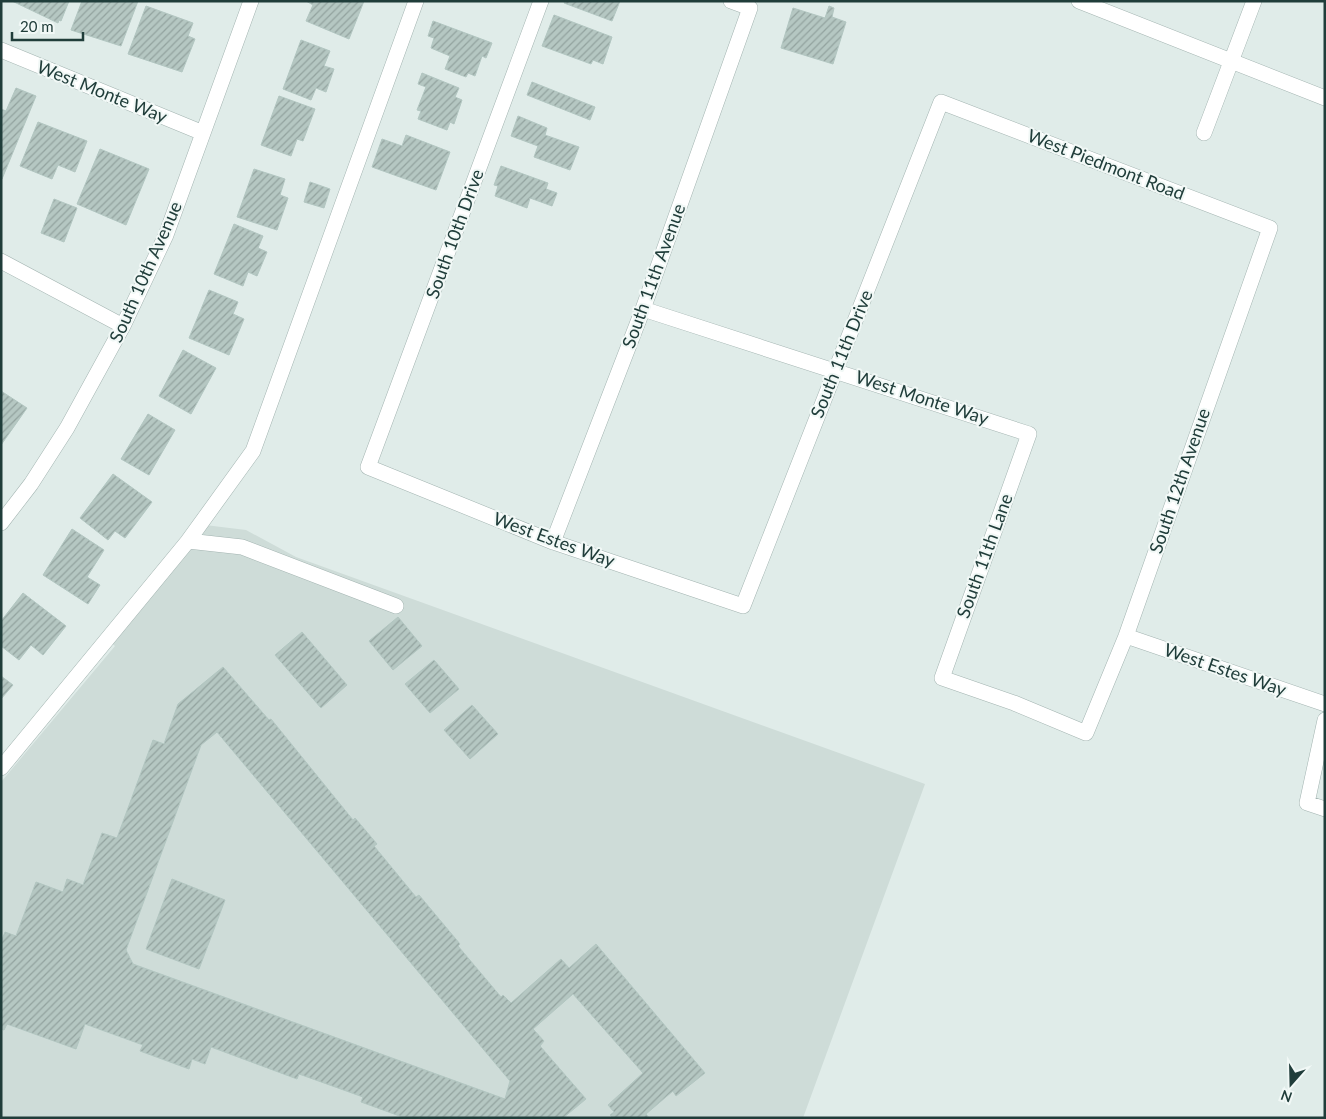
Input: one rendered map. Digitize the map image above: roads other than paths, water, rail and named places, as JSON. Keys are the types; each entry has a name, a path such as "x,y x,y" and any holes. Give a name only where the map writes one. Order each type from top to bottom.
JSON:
{"street":[{"name":"South 10th Avenue","path":"3,519 32,484 67,428 123,326 166,234 251,1"},
{"path":"1,768 188,541 253,451 416,1"},
{"name":"South 10th Drive","path":"368,467 541,1"},
{"name":"South 11th Avenue","path":"552,542 643,308 750,8 731,1"},
{"path":"1080,1 1325,98"},
{"path":"1204,132 1254,1"},
{"name":"West Monte Way","path":"1,50 203,133"},
{"name":"West Piedmont Road","path":"941,102 1270,228"},
{"name":"South 11th Drive","path":"743,606 941,102"},
{"name":"South 12th Avenue","path":"1086,733 1126,636 1270,228"},
{"path":"1,261 123,326"},
{"name":"West Monte Way","path":"643,308 1028,434"},
{"name":"South 11th Lane","path":"1028,434 942,678 1014,703 1086,733"},
{"name":"West Estes Way","path":"368,467 552,542 743,606"},
{"path":"188,541 242,547 396,606"},
{"name":"West Estes Way","path":"1126,636 1325,704"},
{"path":"1325,720 1308,803 1325,809"}]}
